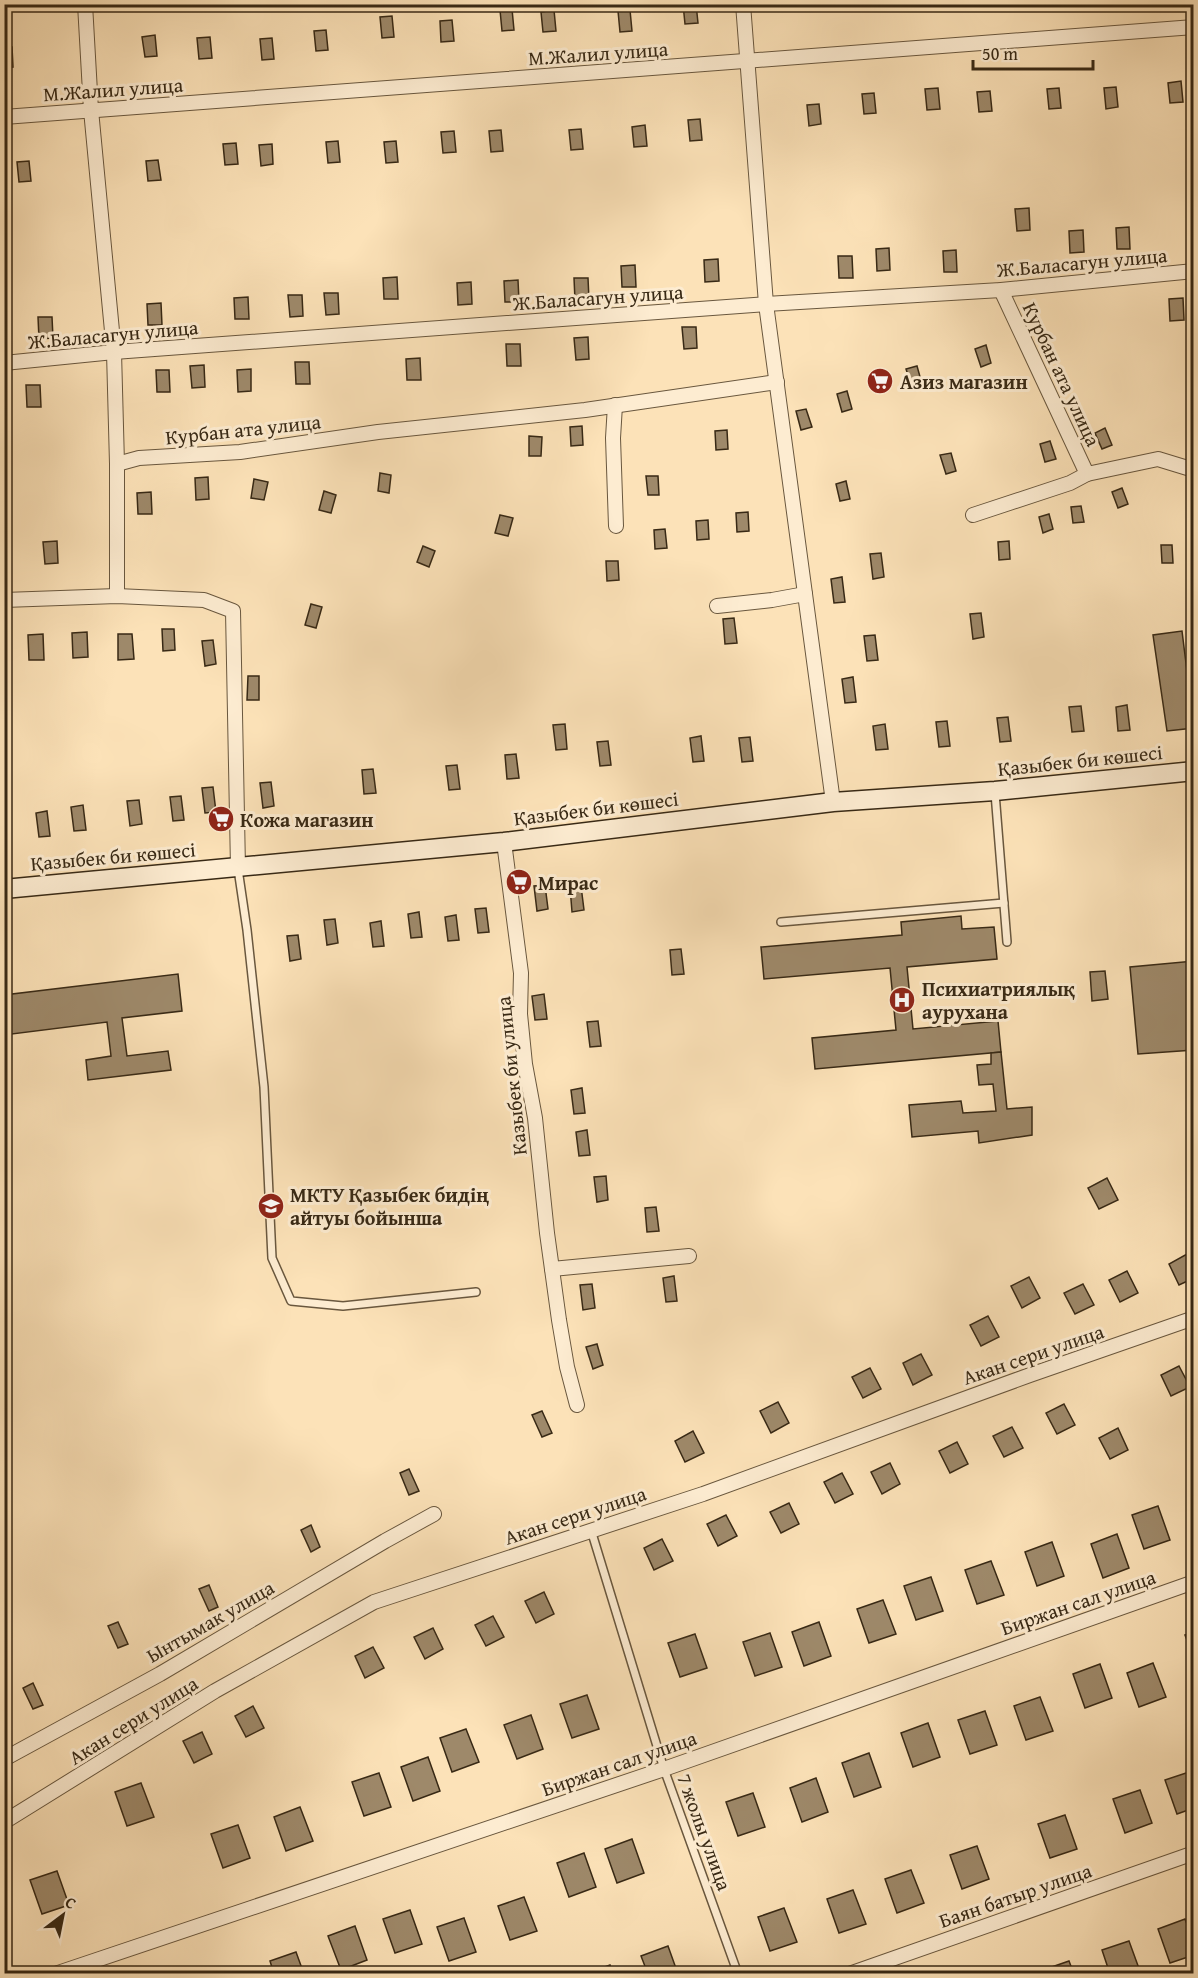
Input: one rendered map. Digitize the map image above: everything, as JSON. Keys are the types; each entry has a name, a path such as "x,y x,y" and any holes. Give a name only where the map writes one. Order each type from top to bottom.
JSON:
{"main road":[{"name":"Қазыбек би көшесі","path":"4,889 504,842 833,802 995,791 1194,771"}],"street":[{"path":"85,4 91,110 114,352 117,596"},
{"path":"743,4 766,304 833,802"},
{"name":"М.Жалил улица","path":"4,117 1194,27"},
{"name":"Ж.Баласагун улица","path":"4,363 114,352 766,304 1001,290 1194,271"},
{"name":"Курбан ата улица","path":"1001,290 1087,474"},
{"name":"Курбан ата улица","path":"117,464 139,458 240,452 378,432 483,422 777,382"},
{"path":"615,405 613,438 616,526"},
{"name":"Курбан ата улица","path":"974,515 1070,483 1087,474 1158,459 1194,470"},
{"path":"717,606 805,594"},
{"path":"4,600 117,596 204,600 233,611 238,868"},
{"name":"Казыбек би улица","path":"504,842 521,973 520,1014 525,1064 535,1118 552,1269 567,1366 577,1405"},
{"path":"552,1269 689,1256"},
{"name":"Акан сери улица","path":"4,1822 215,1691 374,1602 703,1494 1194,1318"},
{"name":"Ынтымак улица","path":"4,1759 160,1674 434,1514"},
{"name":"Биржан сал улица","path":"56,1974 664,1769 1194,1582"},
{"name":"Баян батыр улица","path":"849,1974 1194,1853"}],"lane":[{"path":"995,791 1007,942"},
{"path":"238,868 264,1087 272,1258 291,1301 343,1306 476,1292"},
{"path":"781,922 1004,903"},
{"name":"7 жолы улица","path":"591,1530 664,1769 738,1974"}],"building":[{"path":"683,4 696,4 698,23 685,24"},
{"path":"805,4 817,4 818,9 805,10"},
{"path":"512,9 514,30 502,31 500,10"},
{"path":"554,10 556,31 543,32 541,12"},
{"path":"630,10 632,31 620,32 618,11"},
{"path":"392,16 394,37 382,38 380,17"},
{"path":"452,20 454,41 441,42 440,21"},
{"path":"326,30 328,50 316,51 314,31"},
{"path":"155,35 157,56 145,57 142,37"},
{"path":"210,37 212,58 199,59 197,38"},
{"path":"272,38 274,59 262,60 260,39"},
{"path":"4,47 12,47 13,67 4,68"},
{"path":"1181,81 1183,102 1170,103 1168,83"},
{"path":"1116,87 1118,107 1106,109 1104,88"},
{"path":"938,88 940,109 927,110 925,89"},
{"path":"1059,88 1061,108 1049,109 1047,89"},
{"path":"990,91 992,111 979,112 977,92"},
{"path":"874,93 876,113 864,114 862,94"},
{"path":"819,104 821,124 809,126 807,105"},
{"path":"700,119 702,140 690,141 688,120"},
{"path":"645,125 647,146 634,147 632,127"},
{"path":"581,129 583,149 571,150 569,130"},
{"path":"501,130 503,151 491,152 489,131"},
{"path":"454,131 456,152 443,153 441,132"},
{"path":"338,141 340,162 328,163 326,142"},
{"path":"396,141 398,162 386,163 384,142"},
{"path":"236,143 238,164 225,165 223,144"},
{"path":"272,144 273,164 261,166 259,145"},
{"path":"158,160 161,180 148,181 146,161"},
{"path":"29,161 31,181 19,182 17,162"},
{"path":"1029,208 1030,230 1017,231 1015,209"},
{"path":"1129,227 1130,249 1117,249 1116,228"},
{"path":"1083,230 1084,252 1070,253 1069,231"},
{"path":"889,248 890,270 877,271 876,249"},
{"path":"956,250 957,272 944,272 943,251"},
{"path":"838,256 852,256 853,278 839,278"},
{"path":"718,259 719,281 705,282 704,260"},
{"path":"635,265 636,287 622,287 621,266"},
{"path":"397,277 398,299 384,299 383,278"},
{"path":"574,278 588,278 589,300 575,300"},
{"path":"518,280 519,302 505,302 504,281"},
{"path":"471,282 472,304 458,305 457,283"},
{"path":"324,293 338,293 339,314 326,315"},
{"path":"288,295 302,295 303,316 290,317"},
{"path":"248,297 249,319 235,319 234,298"},
{"path":"1183,298 1184,320 1170,321 1169,299"},
{"path":"161,303 162,325 148,325 147,304"},
{"path":"38,317 52,317 53,338 39,339"},
{"path":"682,327 696,327 697,348 684,349"},
{"path":"588,337 589,359 576,360 574,338"},
{"path":"506,344 520,344 521,366 507,366"},
{"path":"986,345 991,363 981,367 975,349"},
{"path":"420,358 421,380 407,380 406,359"},
{"path":"295,362 309,362 310,384 296,384"},
{"path":"204,365 205,387 192,388 190,366"},
{"path":"917,366 922,384 912,387 906,369"},
{"path":"251,369 251,391 238,392 237,370"},
{"path":"156,370 169,370 170,392 157,392"},
{"path":"26,385 40,385 41,407 27,407"},
{"path":"847,391 852,409 842,412 837,394"},
{"path":"1194,399 1194,418 1193,418 1188,400"},
{"path":"806,409 812,427 801,430 796,411"},
{"path":"582,426 583,445 571,446 570,427"},
{"path":"1105,428 1112,445 1102,449 1095,433"},
{"path":"727,430 728,449 716,450 715,431"},
{"path":"529,436 542,437 541,456 529,456"},
{"path":"1050,441 1056,459 1045,462 1040,444"},
{"path":"951,453 956,471 946,474 940,455"},
{"path":"380,473 391,475 389,493 378,491"},
{"path":"646,476 658,476 659,495 648,495"},
{"path":"208,477 209,499 196,500 195,478"},
{"path":"254,479 268,482 264,500 251,498"},
{"path":"846,481 850,499 840,501 836,484"},
{"path":"1122,488 1128,504 1118,508 1112,492"},
{"path":"324,491 336,495 331,513 319,510"},
{"path":"151,492 152,514 138,514 137,493"},
{"path":"1081,506 1084,522 1073,523 1071,507"},
{"path":"748,512 749,531 737,532 736,513"},
{"path":"1049,514 1053,529 1043,533 1039,517"},
{"path":"500,515 513,518 508,536 495,533"},
{"path":"708,520 709,539 697,540 696,521"},
{"path":"665,529 667,548 655,549 654,530"},
{"path":"57,541 58,563 45,564 43,542"},
{"path":"1009,541 1010,559 999,560 998,542"},
{"path":"1161,545 1172,545 1173,563 1162,563"},
{"path":"423,546 435,551 429,567 417,562"},
{"path":"881,553 884,577 873,579 870,554"},
{"path":"606,561 618,561 619,580 607,581"},
{"path":"842,577 845,602 834,603 831,579"},
{"path":"311,604 322,607 316,628 305,625"},
{"path":"981,613 984,637 973,639 970,614"},
{"path":"734,618 737,643 725,644 723,619"},
{"path":"162,629 174,629 175,650 163,651"},
{"path":"1182,631 1194,728 1167,731 1153,635"},
{"path":"87,632 88,657 73,658 72,633"},
{"path":"43,634 44,660 29,660 28,635"},
{"path":"118,634 132,634 134,659 118,660"},
{"path":"875,635 878,660 867,661 864,636"},
{"path":"213,640 216,664 205,666 202,641"},
{"path":"248,676 259,676 259,700 247,700"},
{"path":"853,677 856,702 845,703 842,679"},
{"path":"1127,705 1130,730 1118,731 1116,707"},
{"path":"1081,706 1084,731 1072,732 1069,707"},
{"path":"1008,717 1011,741 1000,742 997,718"},
{"path":"947,721 950,746 939,747 936,722"},
{"path":"565,724 567,749 556,750 553,725"},
{"path":"885,724 888,749 876,750 873,726"},
{"path":"701,736 704,761 693,762 690,738"},
{"path":"750,737 753,761 742,762 739,738"},
{"path":"608,741 611,765 600,766 597,742"},
{"path":"516,754 519,778 507,779 505,755"},
{"path":"457,765 460,789 449,790 446,766"},
{"path":"373,769 376,793 364,794 362,770"},
{"path":"271,782 274,806 263,808 260,783"},
{"path":"213,787 216,812 205,813 202,788"},
{"path":"181,796 184,820 173,821 170,797"},
{"path":"139,800 142,824 130,826 127,801"},
{"path":"83,805 86,830 74,831 71,807"},
{"path":"47,811 50,836 39,837 36,813"},
{"name":"Мирас","path":"525,875 526,888 514,889 512,876"},
{"path":"545,885 548,909 537,911 534,886"},
{"path":"581,886 584,910 572,912 570,887"},
{"path":"486,908 489,932 478,933 475,909"},
{"path":"419,912 422,937 411,938 408,914"},
{"path":"456,915 459,940 448,941 445,917"},
{"name":"Психиатриялық аурухана","path":"961,916 962,929 994,927 997,959 907,967 913,1029 998,1021 1001,1052 815,1069 812,1038 896,1030 890,968 764,979 761,947 902,935 901,922"},
{"path":"335,919 338,943 327,945 324,920"},
{"path":"381,921 384,946 373,947 370,923"},
{"path":"298,935 301,959 290,961 287,936"},
{"path":"681,949 684,974 672,975 670,950"},
{"path":"1194,961 1194,1050 1138,1054 1130,967"},
{"path":"1105,971 1108,999 1092,1001 1090,972"},
{"path":"178,974 182,1011 122,1018 127,1056 168,1051 171,1070 88,1080 86,1060 111,1056 107,1022 4,1035 4,995"},
{"path":"544,994 547,1019 535,1020 532,996"},
{"path":"598,1021 601,1046 590,1047 587,1022"},
{"path":"1001,1052 1007,1109 1032,1107 1032,1135 979,1143 978,1131 912,1137 909,1105 961,1101 963,1113 996,1111 993,1084 979,1085 977,1065 991,1064 991,1053"},
{"path":"582,1088 585,1113 574,1114 571,1090"},
{"path":"587,1130 590,1155 579,1156 576,1132"},
{"path":"606,1176 608,1200 597,1202 594,1177"},
{"path":"1107,1178 1118,1200 1099,1209 1088,1188"},
{"path":"656,1207 659,1231 647,1232 645,1208"},
{"path":"1187,1254 1194,1268 1194,1278 1179,1285 1169,1264"},
{"path":"1127,1271 1138,1293 1120,1302 1109,1280"},
{"path":"674,1276 677,1301 666,1302 663,1278"},
{"path":"1029,1277 1040,1298 1022,1308 1011,1286"},
{"path":"592,1284 595,1308 583,1310 580,1285"},
{"path":"1083,1284 1094,1305 1075,1314 1064,1293"},
{"path":"988,1316 999,1337 981,1346 970,1325"},
{"path":"597,1344 603,1365 593,1369 586,1347"},
{"path":"921,1354 932,1375 913,1385 903,1363"},
{"path":"1179,1366 1190,1387 1171,1396 1161,1375"},
{"path":"870,1368 881,1389 863,1398 852,1377"},
{"path":"778,1402 789,1423 771,1433 760,1411"},
{"path":"1064,1404 1075,1425 1057,1434 1046,1413"},
{"path":"542,1411 552,1433 542,1437 532,1415"},
{"path":"1012,1427 1023,1448 1004,1457 993,1436"},
{"path":"1118,1428 1128,1450 1110,1459 1099,1438"},
{"path":"693,1431 704,1453 685,1462 675,1441"},
{"path":"957,1442 968,1464 950,1473 939,1451"},
{"path":"890,1463 900,1484 882,1494 871,1472"},
{"path":"409,1469 419,1491 409,1495 400,1473"},
{"path":"842,1473 853,1494 835,1503 824,1482"},
{"path":"789,1503 799,1524 781,1533 770,1512"},
{"path":"1158,1506 1170,1540 1144,1549 1132,1515"},
{"path":"726,1515 737,1536 718,1546 707,1524"},
{"path":"311,1525 320,1547 311,1552 301,1530"},
{"path":"1117,1534 1129,1568 1103,1578 1091,1544"},
{"path":"662,1539 673,1561 654,1570 644,1548"},
{"path":"1052,1542 1064,1576 1037,1586 1025,1552"},
{"path":"991,1561 1004,1595 977,1604 965,1570"},
{"path":"931,1577 943,1611 916,1620 904,1586"},
{"path":"209,1585 218,1607 209,1611 199,1589"},
{"path":"544,1592 554,1614 536,1623 525,1601"},
{"path":"883,1600 896,1634 869,1643 857,1609"},
{"path":"493,1616 504,1637 486,1646 475,1625"},
{"path":"118,1622 128,1644 118,1648 108,1626"},
{"path":"819,1622 831,1656 804,1666 792,1632"},
{"path":"433,1628 443,1649 425,1659 414,1637"},
{"path":"1194,1632 1194,1659 1185,1635"},
{"path":"770,1633 782,1667 755,1676 743,1642"},
{"path":"695,1634 707,1668 680,1677 668,1643"},
{"path":"373,1647 384,1668 365,1678 355,1656"},
{"path":"1153,1663 1166,1697 1139,1707 1127,1673"},
{"path":"1100,1664 1112,1698 1085,1708 1073,1674"},
{"path":"33,1683 43,1705 33,1709 23,1688"},
{"path":"587,1695 599,1729 572,1738 560,1704"},
{"path":"1040,1697 1053,1731 1026,1740 1014,1706"},
{"path":"253,1706 264,1728 246,1737 235,1716"},
{"path":"985,1711 997,1745 970,1754 958,1720"},
{"path":"531,1715 543,1749 517,1759 504,1725"},
{"path":"928,1723 940,1757 913,1767 901,1733"},
{"path":"466,1729 479,1762 452,1772 440,1738"},
{"path":"202,1732 212,1754 194,1763 183,1741"},
{"path":"869,1753 881,1787 854,1797 842,1763"},
{"path":"428,1757 440,1791 413,1801 401,1767"},
{"path":"1192,1771 1194,1808 1177,1814 1165,1780"},
{"path":"379,1773 391,1807 364,1816 352,1782"},
{"path":"816,1778 828,1812 802,1822 790,1788"},
{"path":"141,1783 154,1817 127,1826 115,1792"},
{"path":"1140,1790 1152,1823 1125,1833 1113,1799"},
{"path":"753,1793 765,1827 738,1836 726,1802"},
{"path":"300,1807 313,1841 286,1851 274,1817"},
{"path":"1065,1815 1077,1849 1050,1858 1038,1824"},
{"path":"238,1825 250,1858 223,1868 211,1834"},
{"path":"632,1839 644,1873 617,1883 605,1849"},
{"path":"977,1846 989,1879 962,1889 950,1855"},
{"path":"584,1853 596,1887 569,1897 557,1863"},
{"path":"911,1870 924,1903 897,1913 885,1879"},
{"path":"57,1871 69,1905 42,1914 30,1880"},
{"path":"853,1890 866,1924 839,1933 827,1899"},
{"path":"524,1897 537,1931 510,1940 498,1906"},
{"path":"784,1908 797,1942 770,1951 758,1917"},
{"path":"410,1910 422,1944 395,1953 383,1919"},
{"path":"464,1918 476,1952 449,1961 437,1927"},
{"path":"1185,1919 1194,1943 1194,1955 1170,1963 1158,1929"},
{"path":"355,1926 367,1960 341,1970 328,1936"},
{"path":"1129,1941 1141,1974 1110,1974 1102,1950"},
{"path":"668,1946 678,1974 648,1974 641,1956"},
{"path":"296,1952 304,1974 274,1974 270,1961"},
{"path":"1069,1961 1074,1974 1044,1974 1043,1970"},
{"path":"610,1965 613,1974 586,1974"}],"place":[{"name":"Азиз магазин","path":"880,381"},
{"name":"Кожа магазин","path":"221,819"},
{"name":"Мирас","path":"519,882"},
{"name":"Психиатриялық аурухана","path":"902,1000"},
{"name":"МКТУ Қазыбек бидің айтуы бойынша","path":"271,1206"}]}
